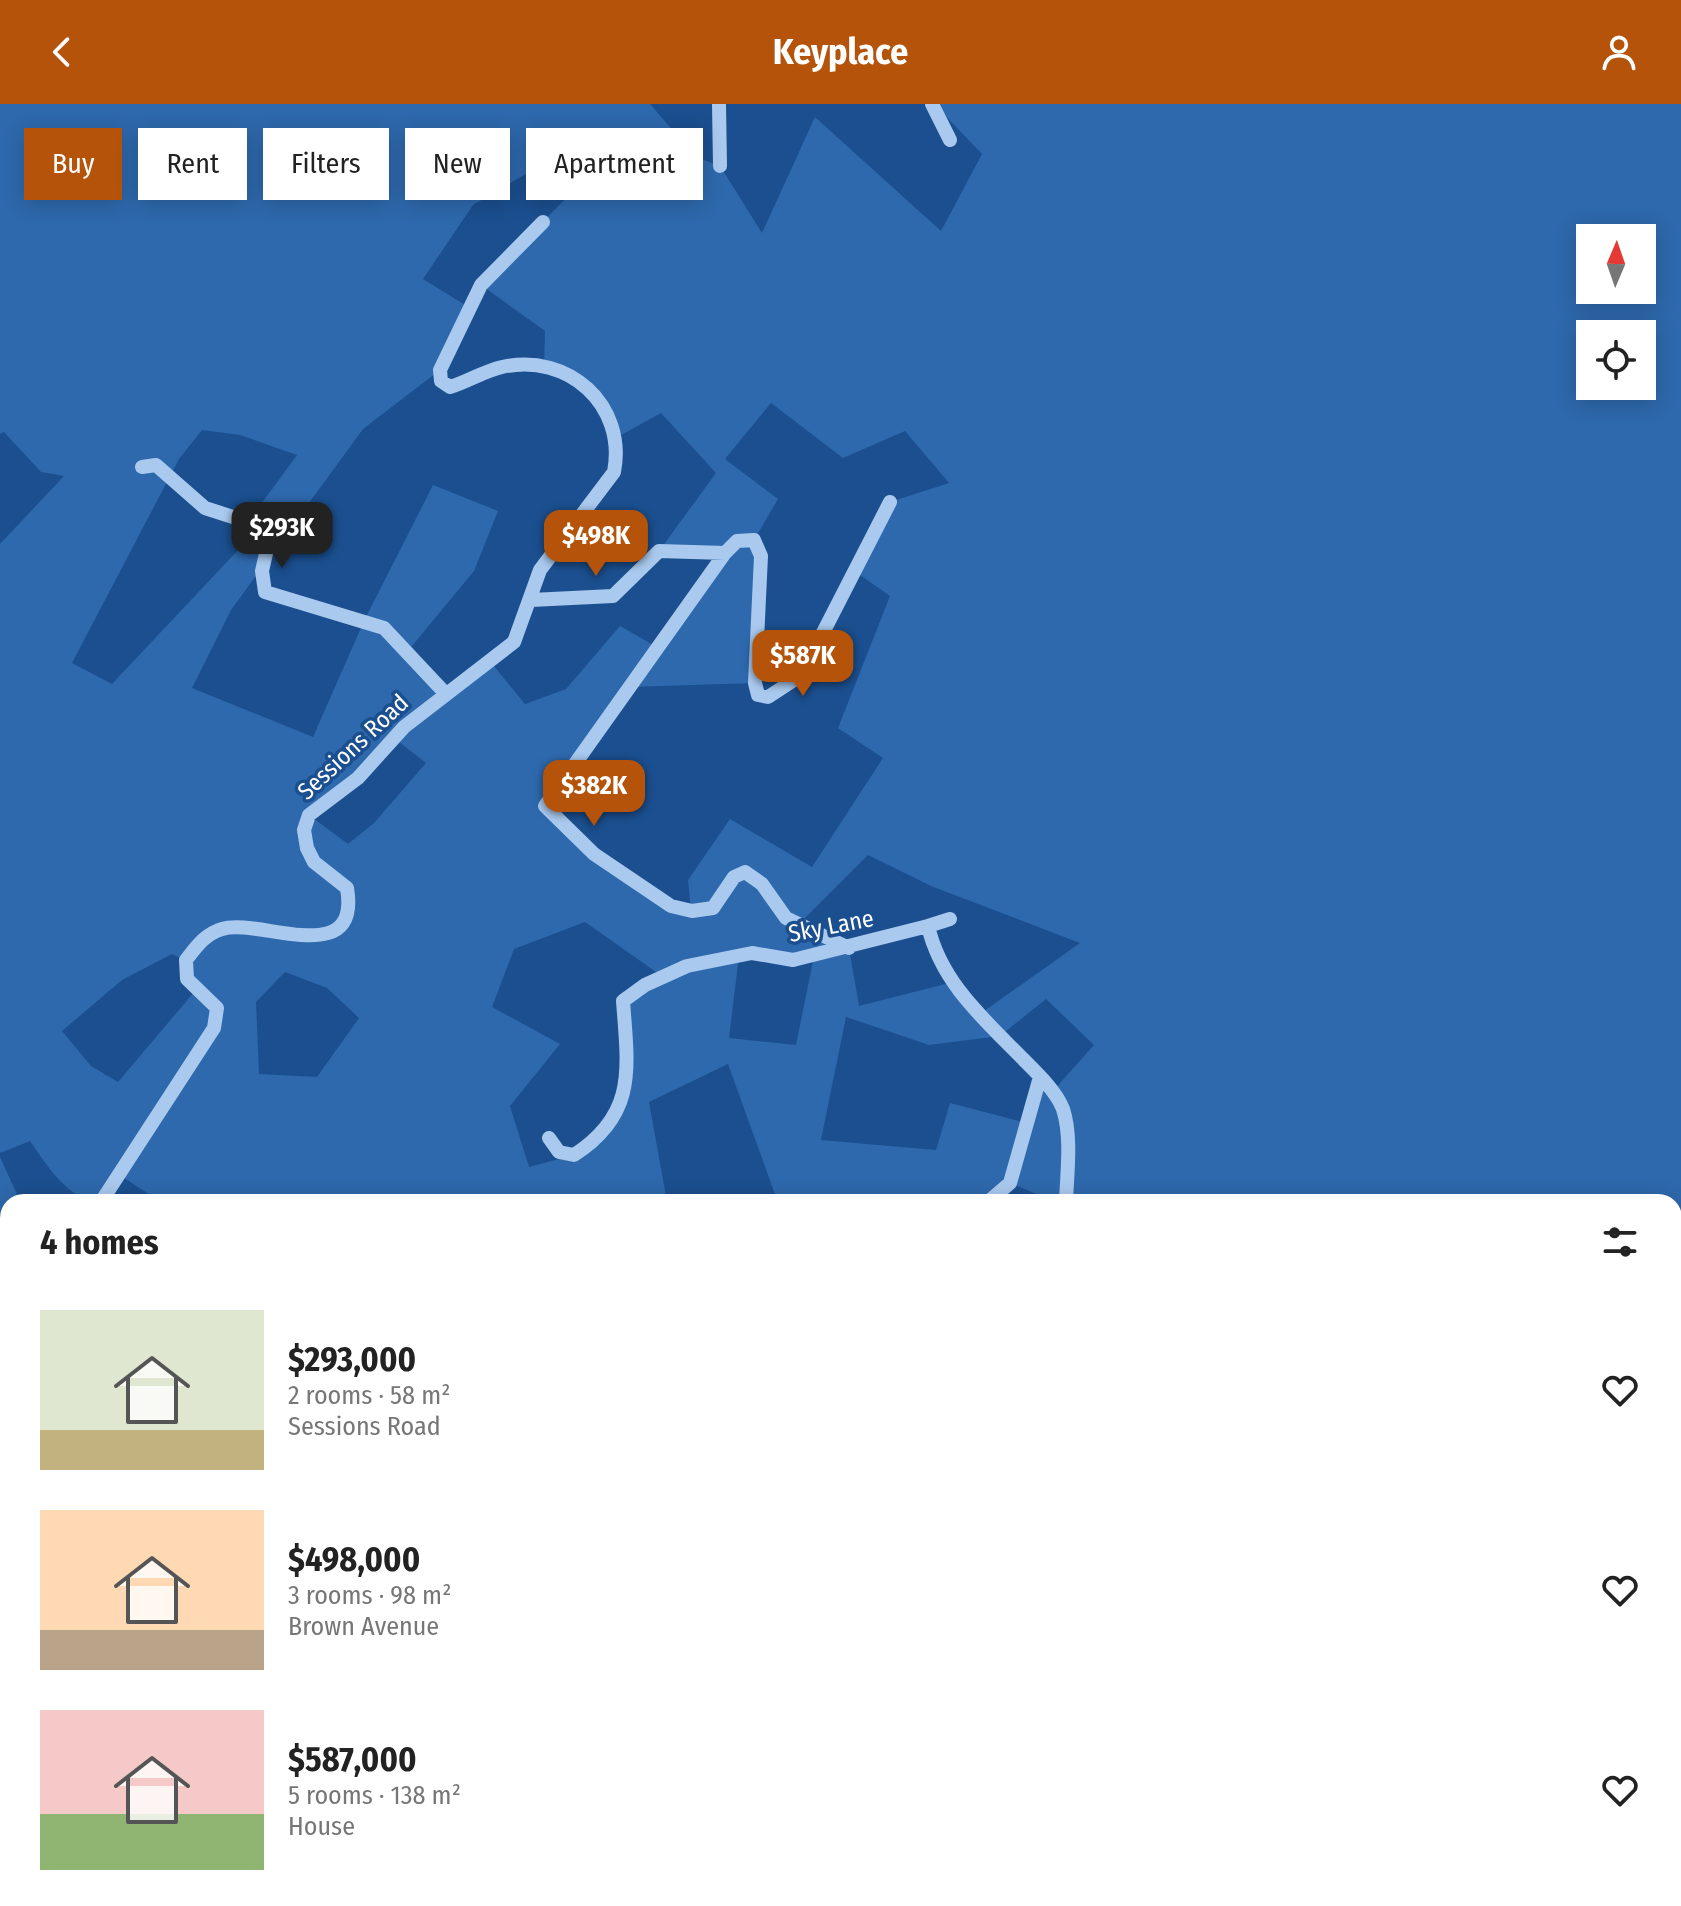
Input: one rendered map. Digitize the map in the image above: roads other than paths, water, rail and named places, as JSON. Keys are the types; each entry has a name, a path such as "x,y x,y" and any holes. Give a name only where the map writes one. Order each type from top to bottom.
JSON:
{"street":[{"path":"719,104 720,166"},
{"path":"932,104 950,140"},
{"path":"445,693 514,642 540,570 614,472 618,454 608,413 587,384 544,368 502,367 450,387 441,381 440,370 481,285 543,222"},
{"name":"Sessions Road","path":"106,1194 214,1028 217,1008 187,979 186,960 202,939 222,928 243,926 310,936 329,933 342,921 349,904 347,888 314,862 307,848 304,830 309,815 358,778 404,727 445,693 384,628 265,592 262,571 270,536 264,527 205,508 156,465 142,467"},
{"path":"849,948 786,918 762,884 745,872 734,877 713,908 692,911 671,906 594,854 545,806 725,553 746,539 754,540 761,556 755,683 758,695 768,697 794,680 809,660 890,502"},
{"path":"531,600 613,596 659,551 725,553"},
{"name":"Sky Lane","path":"549,1138 559,1152 574,1155 606,1130 620,1111 626,1041 623,1001 645,985 687,966 752,953 793,960 849,948 950,919"},
{"path":"928,926 942,966 967,1002 1040,1077 1062,1108 1068,1147 1066,1194"},
{"path":"997,1194 1010,1183 1040,1077"}]}
